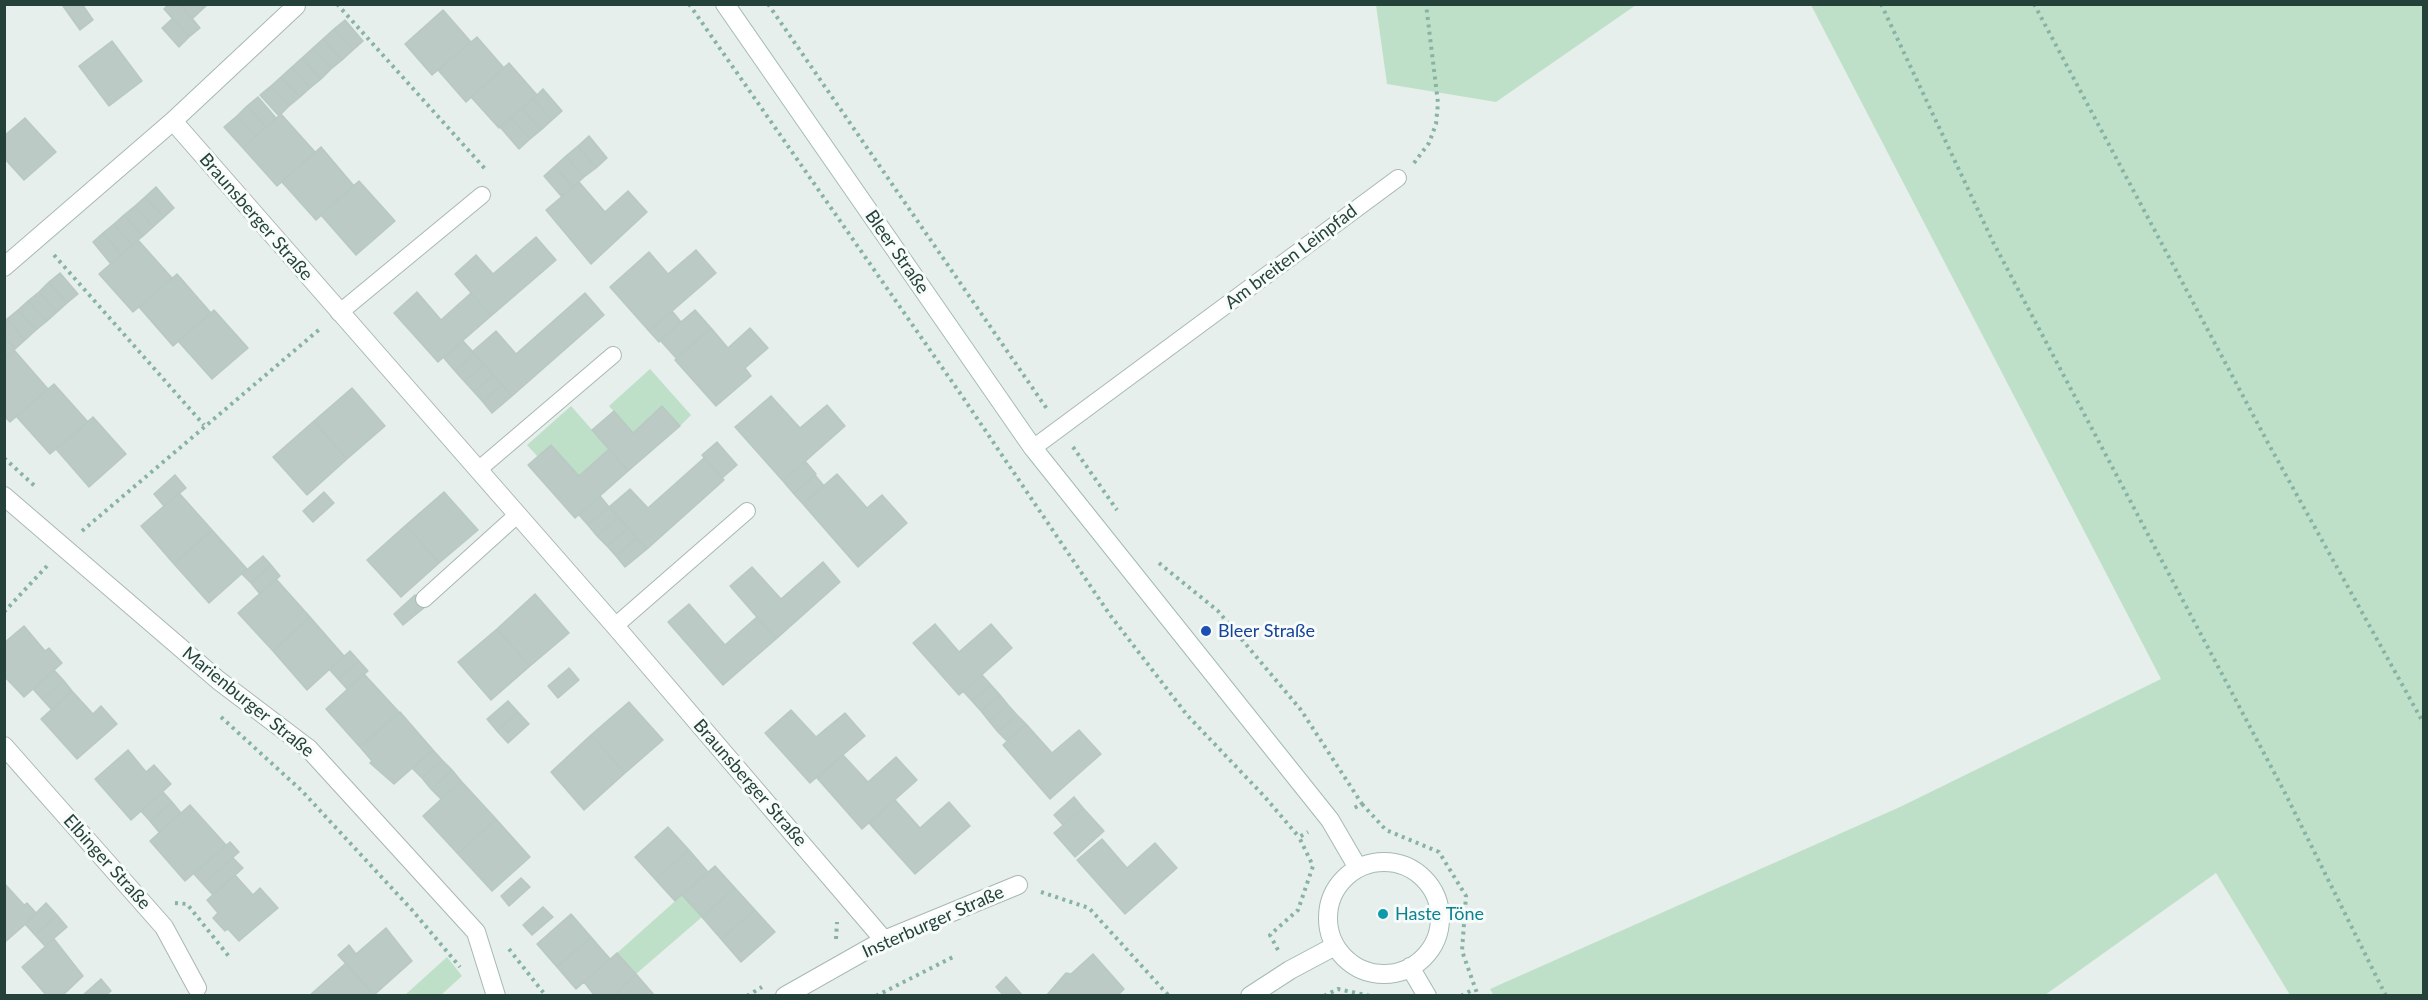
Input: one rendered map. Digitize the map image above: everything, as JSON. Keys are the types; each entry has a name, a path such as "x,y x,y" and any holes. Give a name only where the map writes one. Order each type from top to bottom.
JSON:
{"street":[{"name":"Bleer Straße","path":"725,4 1033,448 1330,820 1358,868"},
{"path":"4,267 173,121 296,6"},
{"name":"Braunsberger Straße","path":"173,121 615,626 884,940"},
{"name":"Marienburger Straße","path":"4,496 218,680 309,749 476,932 496,996"},
{"name":"Elbinger Straße","path":"4,746 164,927 197,988"},
{"path":"1389,862 1404,866 1418,873 1429,885 1437,899 1440,914 1436,938 1423,957 1410,967 1397,972 1368,972 1355,966 1335,946 1327,922 1328,908 1338,885 1358,868 1389,862"},
{"name":"Insterburger Straße","path":"785,996 884,940 1018,885"},
{"path":"1250,996 1290,970 1335,946"},
{"path":"1410,967 1426,996"}],"lane":[{"name":"Am breiten Leinpfad","path":"1033,448 1398,178"},
{"path":"339,313 482,195"},
{"path":"478,470 613,355"},
{"path":"615,626 747,511"},
{"path":"424,599 517,515"}],"path":[{"path":"338,4 484,167 487,171 482,195"},
{"path":"768,4 1122,516"},
{"path":"1398,178 1422,153 1436,124 1438,103 1426,4"},
{"path":"1881,4 1993,242 2279,782 2386,996"},
{"path":"2034,4 2268,443 2424,724"},
{"path":"475,174 484,167"},
{"path":"39,238 204,425"},
{"path":"64,549 204,425 339,313"},
{"path":"4,612 49,565 41,558"},
{"path":"1158,562 1218,611 1301,710 1362,804 1386,830 1439,852 1466,896 1462,951 1478,996"},
{"path":"215,711 302,791 412,910 462,970"},
{"path":"1270,935 1298,910 1313,866 1299,837 1362,804"},
{"path":"1018,885 1089,908 1169,996"},
{"path":"828,946 835,940 837,919"},
{"path":"876,996 953,957"},
{"path":"747,996 767,985"},
{"path":"1324,996 1338,988 1370,996"},
{"path":"1461,996 1474,989"}],"green space":[{"path":"1376,4 1636,5 1496,102 1387,84"},
{"path":"1811,5 2423,5 2423,995 2290,995 2216,873 2045,995 1494,996 1490,989 1900,807 2161,679"},
{"path":"650,369 691,415 680,426 662,406 633,433 609,406"},
{"path":"571,406 609,449 579,476 538,457 527,445"},
{"path":"682,895 702,917 636,974 617,953"},
{"path":"447,957 462,976 441,995 405,995"}],"building":[{"path":"82,4 93,20 80,30 63,6"},
{"path":"169,4 180,4 200,28 189,37 164,9"},
{"path":"180,4 208,4 192,19"},
{"path":"443,10 471,42 432,75 405,44"},
{"path":"173,18 189,37 179,47 162,28"},
{"path":"345,20 363,41 353,50 334,29"},
{"path":"334,29 353,50 342,60 323,39"},
{"path":"477,37 504,68 466,102 438,70"},
{"path":"323,39 342,60 331,69 313,48"},
{"path":"112,41 142,81 109,106 79,66"},
{"path":"313,48 331,69 321,79 302,58"},
{"path":"302,58 321,79 310,88 292,67"},
{"path":"509,63 537,95 499,128 471,97"},
{"path":"292,67 310,88 300,97 281,77"},
{"path":"281,77 300,97 289,106 271,86"},
{"path":"271,86 289,106 279,116 260,95"},
{"path":"543,89 562,111 552,120 533,99"},
{"path":"258,97 276,118 266,127 247,106"},
{"path":"533,99 552,120 541,130 522,108"},
{"path":"247,106 266,127 255,136 237,116"},
{"path":"522,108 541,130 530,139 511,117"},
{"path":"281,114 315,152 277,186 243,148"},
{"path":"237,116 255,136 243,148 224,127"},
{"path":"511,117 530,139 519,149 500,127"},
{"path":"25,118 56,152 24,180 4,158 4,136"},
{"path":"589,136 607,158 596,168 578,146"},
{"path":"578,146 596,168 584,177 566,156"},
{"path":"321,147 354,186 316,220 282,182"},
{"path":"566,156 584,177 573,187 555,166"},
{"path":"555,166 573,187 562,197 544,176"},
{"path":"359,181 395,221 356,255 321,215"},
{"path":"579,182 605,212 628,191 647,212 591,264 546,210"},
{"path":"156,187 174,208 164,217 145,197"},
{"path":"145,197 164,217 153,227 135,206"},
{"path":"135,206 153,227 143,236 124,215"},
{"path":"124,215 143,236 132,245 114,224"},
{"path":"114,224 132,245 122,255 103,233"},
{"path":"103,233 122,255 111,264 93,242"},
{"path":"536,237 556,260 491,316 455,274 476,255 493,274"},
{"path":"138,240 172,278 133,312 99,274"},
{"path":"696,250 716,273 649,331 610,287 649,252 668,274"},
{"path":"60,273 78,294 67,303 49,282"},
{"path":"177,274 211,313 173,346 139,307"},
{"path":"49,282 67,303 57,312 39,292"},
{"path":"39,292 57,312 47,321 28,301"},
{"path":"417,292 441,320 471,293 491,316 438,362 394,313"},
{"path":"585,293 604,315 512,396 472,352 496,331 516,354"},
{"path":"28,301 47,321 36,330 18,310"},
{"path":"18,310 36,330 25,340 7,319"},
{"path":"214,310 248,348 212,379 178,341"},
{"path":"695,310 711,328 676,358 660,340"},
{"path":"672,311 681,322 659,342 649,331"},
{"path":"7,319 25,340 15,349 4,337 4,322"},
{"path":"711,328 728,348 750,328 768,348 745,368 751,376 716,406 675,360"},
{"path":"4,337 15,349 5,358 4,358"},
{"path":"463,341 475,354 455,371 444,358"},
{"path":"14,350 48,389 10,422 4,416 4,359"},
{"path":"475,354 484,365 464,381 455,371"},
{"path":"484,365 493,375 474,392 464,381"},
{"path":"493,375 502,385 483,402 474,392"},
{"path":"54,384 88,422 50,454 16,416"},
{"path":"502,385 512,396 492,413 483,402"},
{"path":"352,388 385,426 347,459 314,421"},
{"path":"771,396 800,428 827,405 845,426 783,481 735,427"},
{"path":"662,406 680,426 628,471 592,430 614,411 633,433"},
{"path":"93,417 126,454 89,487 56,449"},
{"path":"314,421 347,459 307,495 273,457"},
{"path":"717,442 737,465 722,478 702,455"},
{"path":"551,445 579,476 609,449 628,471 575,518 528,465"},
{"path":"704,458 724,480 647,549 609,507 630,489 648,508"},
{"path":"805,461 816,474 794,494 783,481"},
{"path":"837,474 867,508 882,495 907,523 858,567 803,504"},
{"path":"175,475 186,488 164,506 154,494"},
{"path":"815,475 824,486 803,504 794,494"},
{"path":"324,492 334,503 313,522 303,511"},
{"path":"444,492 478,530 439,563 406,525"},
{"path":"179,493 212,530 174,564 141,526"},
{"path":"600,496 609,507 588,525 579,515"},
{"path":"609,507 619,517 597,536 588,525"},
{"path":"619,517 628,528 607,546 597,536"},
{"path":"406,525 439,563 401,597 367,560"},
{"path":"628,528 637,538 616,556 607,546"},
{"path":"212,530 247,569 209,603 174,564"},
{"path":"637,538 647,549 625,567 616,556"},
{"path":"263,556 271,565 251,583 242,574"},
{"path":"823,562 840,582 776,639 730,586 752,567 781,599"},
{"path":"271,565 280,576 260,594 251,583"},
{"path":"276,579 310,617 273,651 238,613"},
{"path":"535,594 569,633 530,666 497,629"},
{"path":"415,595 425,607 403,625 394,614"},
{"path":"689,604 725,645 757,617 776,639 723,685 668,622"},
{"path":"310,617 344,656 307,690 273,651"},
{"path":"935,624 959,652 991,624 1012,648 959,695 913,643"},
{"path":"24,626 45,651 49,648 62,663 24,697 4,676 4,643"},
{"path":"497,629 530,666 491,700 458,662"},
{"path":"350,651 359,661 338,679 329,669"},
{"path":"359,661 368,671 347,689 338,679"},
{"path":"569,668 579,680 558,698 548,686"},
{"path":"54,670 64,681 42,699 33,689"},
{"path":"364,674 399,712 360,747 326,709"},
{"path":"982,675 991,685 972,701 963,691"},
{"path":"64,681 72,691 52,710 42,699"},
{"path":"991,685 1000,695 981,711 972,701"},
{"path":"72,691 93,714 101,706 117,724 77,759 41,719"},
{"path":"1000,695 1008,705 989,721 981,711"},
{"path":"508,701 518,712 497,731 487,719"},
{"path":"629,702 663,740 625,773 591,735"},
{"path":"1008,705 1017,715 998,732 989,721"},
{"path":"791,710 816,737 845,713 865,736 810,783 765,733"},
{"path":"400,712 433,750 394,784 370,763 372,761 360,747"},
{"path":"518,712 529,724 508,743 497,731"},
{"path":"1017,715 1026,724 1007,741 998,732"},
{"path":"1026,724 1052,753 1079,730 1101,754 1050,799 1003,745"},
{"path":"591,735 625,773 584,810 551,772"},
{"path":"128,750 146,772 154,765 171,784 131,820 95,779"},
{"path":"433,750 442,760 422,778 412,768"},
{"path":"843,755 868,782 896,757 917,780 862,829 817,778"},
{"path":"442,760 452,770 431,789 422,778"},
{"path":"452,770 461,781 441,799 431,789"},
{"path":"461,781 496,819 458,854 423,816"},
{"path":"163,792 172,802 150,821 141,811"},
{"path":"1074,797 1083,808 1063,825 1054,815"},
{"path":"895,800 920,828 949,802 970,826 915,874 869,823"},
{"path":"172,802 181,813 159,832 150,821"},
{"path":"190,805 226,845 185,881 150,841"},
{"path":"1083,808 1104,831 1075,857 1054,833"},
{"path":"496,819 530,857 492,891 458,854"},
{"path":"668,827 689,850 655,879 635,857"},
{"path":"1102,839 1127,868 1155,843 1177,868 1125,914 1077,860"},
{"path":"230,842 239,852 203,884 194,874"},
{"path":"689,850 708,872 675,901 655,879"},
{"path":"233,858 243,868 213,895 203,884"},
{"path":"715,866 735,888 702,917 682,895"},
{"path":"235,875 253,895 260,888 278,908 239,941 213,918 218,913 207,900"},
{"path":"521,878 530,887 509,906 501,896"},
{"path":"4,883 24,905 27,903 37,914 5,942"},
{"path":"735,888 755,910 721,939 702,917"},
{"path":"46,903 57,915 35,935 25,924"},
{"path":"543,907 553,917 532,935 523,925"},
{"path":"755,910 775,932 741,962 721,939"},
{"path":"571,914 591,937 557,967 537,944"},
{"path":"57,915 67,927 45,946 35,935"},
{"path":"386,928 412,961 374,995 338,955 349,945 356,954"},
{"path":"591,937 610,959 576,989 557,967"},
{"path":"54,939 83,976 62,996 47,996 22,967"},
{"path":"617,953 636,974 613,996 595,996 584,982"},
{"path":"1093,954 1124,989 1117,996 1046,996 1066,973 1071,974"},
{"path":"346,963 374,995 309,996"},
{"path":"636,974 655,996 613,996"},
{"path":"1006,977 1023,996 1004,996 996,987"},
{"path":"101,979 111,991 105,996 82,996"}],"place":[{"name":"Bleer Straße","path":"1206,631"},
{"name":"Haste Töne","path":"1383,914"}]}
